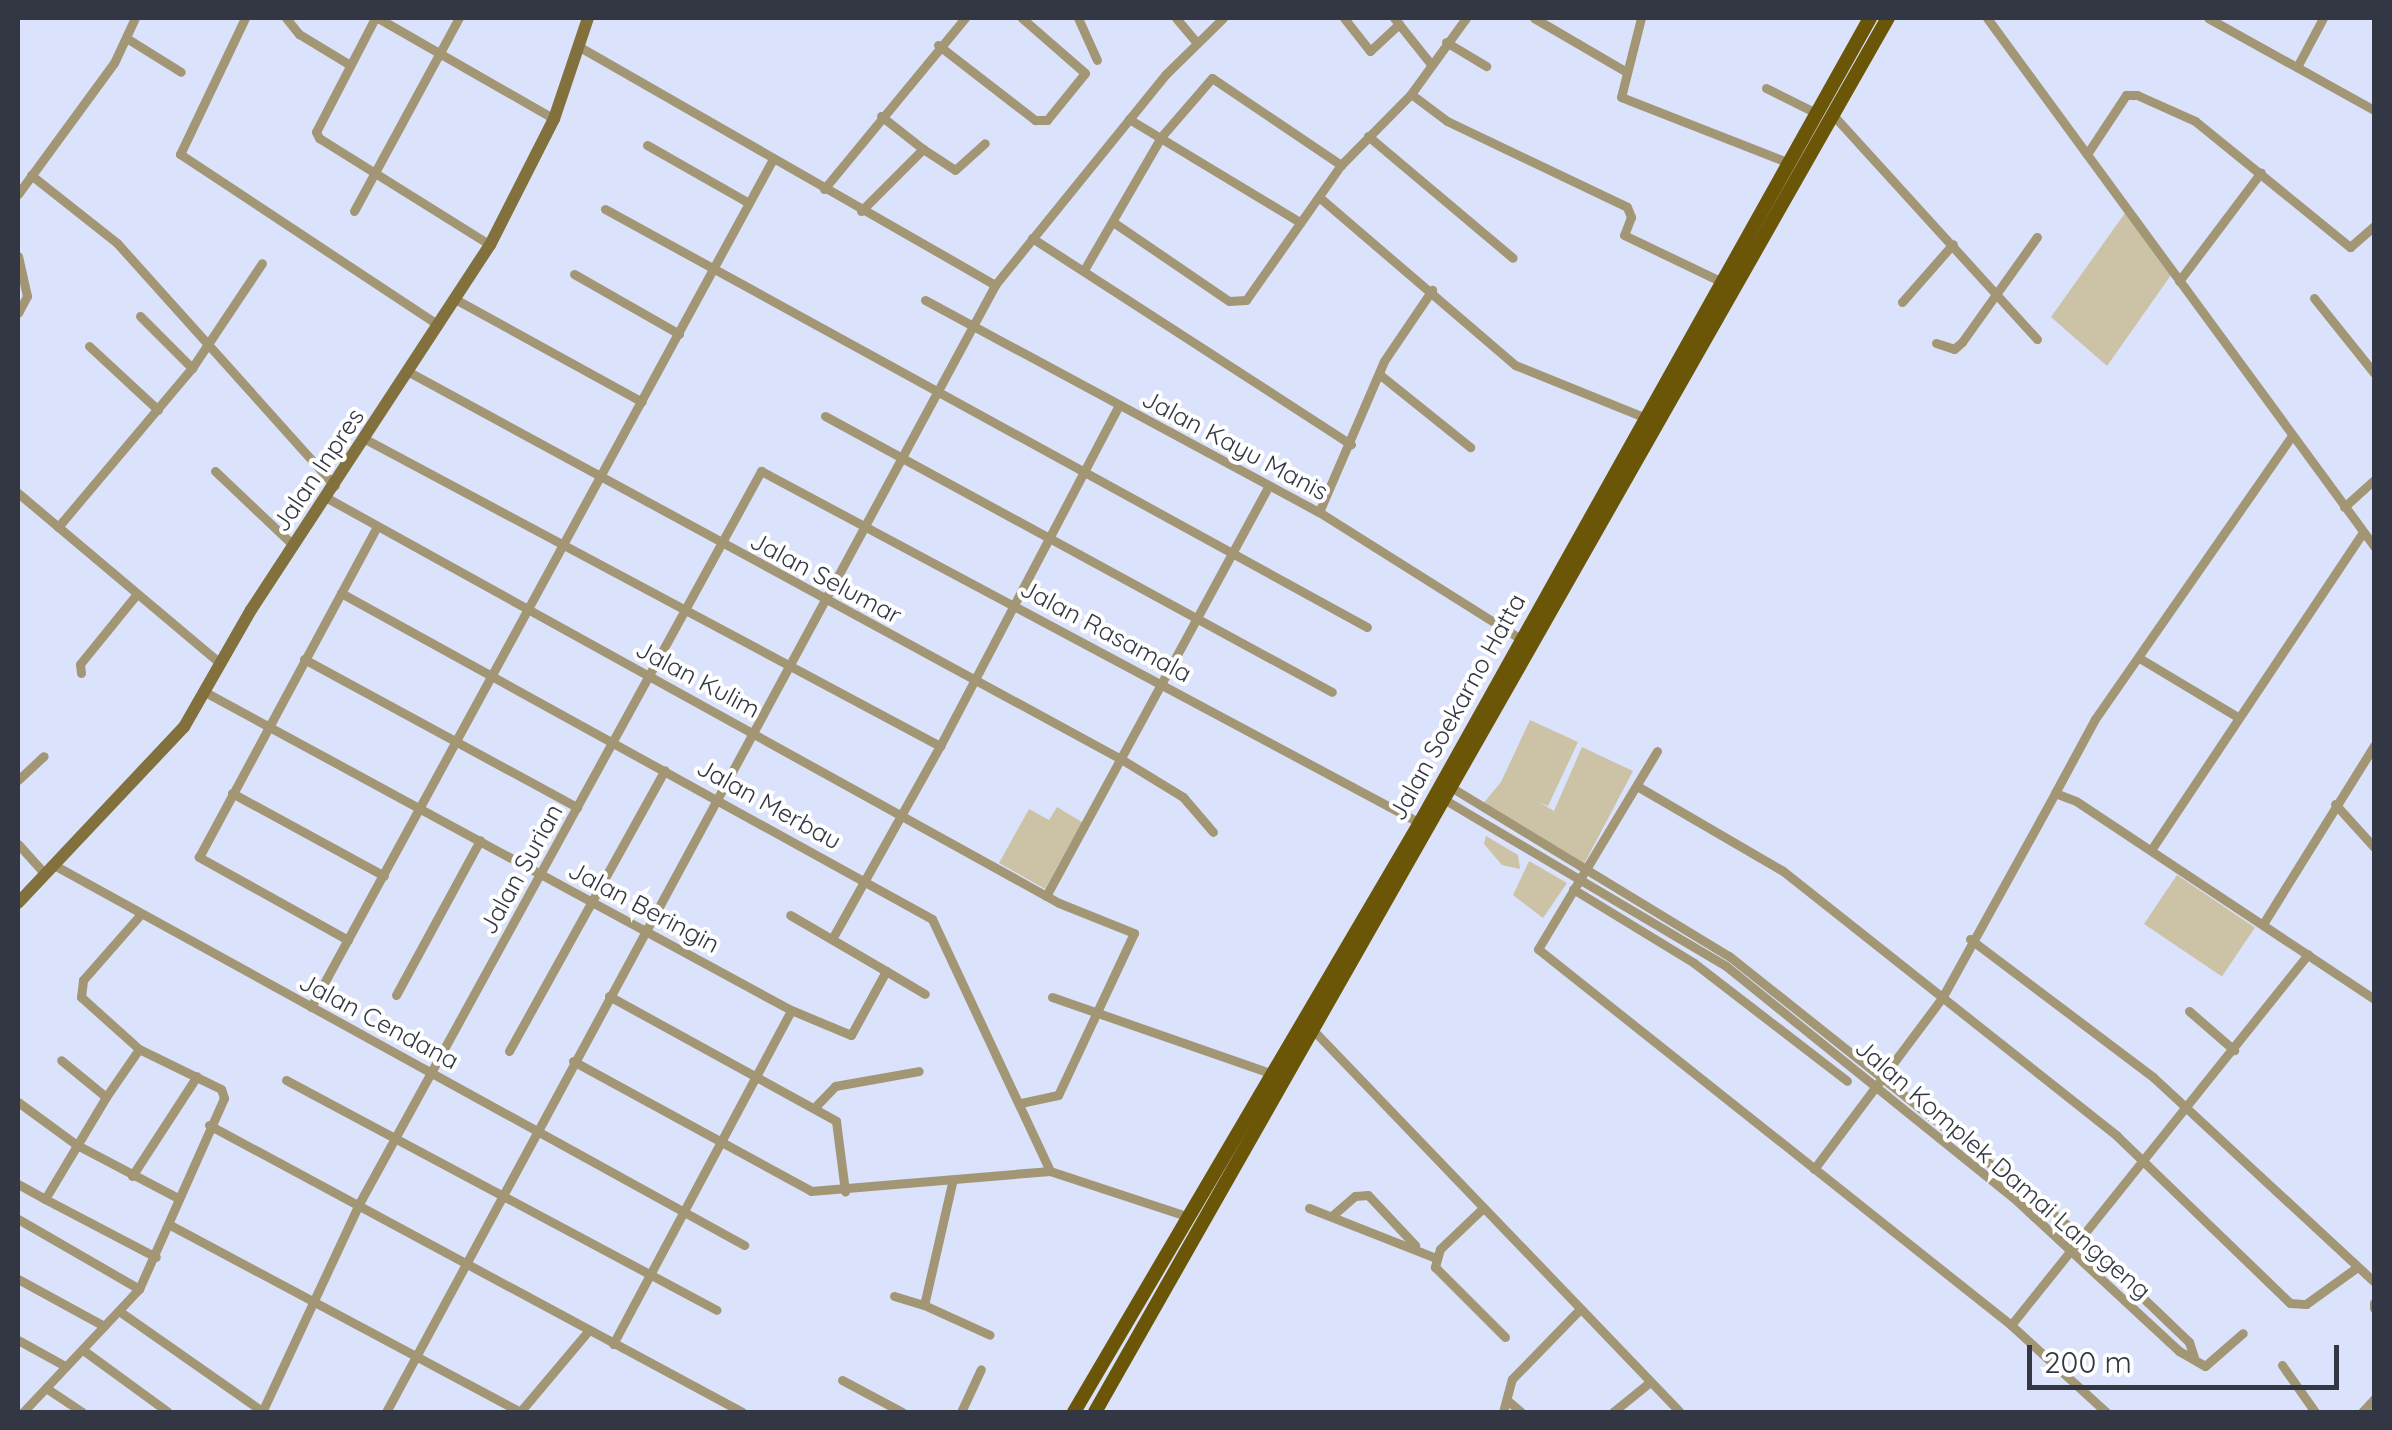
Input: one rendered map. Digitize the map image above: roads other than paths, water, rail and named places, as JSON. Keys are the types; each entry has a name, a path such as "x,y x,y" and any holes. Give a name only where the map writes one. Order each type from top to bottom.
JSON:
{"main road":[{"name":"Jalan Inpres","path":"18,903 174,740 293,545 333,494 490,246 554,120 588,18"},
{"name":"Jalan Soekarno Hatta","path":"1074,1412 1420,822 1519,638 1870,18"},
{"name":"Jalan Soekarno Hatta","path":"1094,1412 1693,369 1888,18"},
{"path":"1678,356 1693,369"},
{"path":"1150,1282 1166,1291"}],"street":[{"path":"18,194 128,40 136,18"},
{"path":"246,18 180,154 438,325"},
{"path":"286,18 299,34 350,65"},
{"path":"490,246 374,175 316,132 350,65 377,18 440,58 554,120"},
{"path":"354,211 459,18"},
{"path":"824,189 938,45 965,18"},
{"path":"938,45 1035,120 1047,120 1085,73 1022,18"},
{"path":"1078,18 1097,60"},
{"path":"1176,18 1195,41"},
{"path":"386,1412 995,285 1195,41 1224,18"},
{"path":"1344,18 1370,51 1396,21 1430,64"},
{"path":"1113,222 1238,304 1341,164 1411,94 1466,18"},
{"path":"1534,18 1623,70"},
{"path":"1640,18 1623,70 1621,97 1787,162"},
{"path":"1987,18 2374,546"},
{"path":"2208,18 2374,110"},
{"path":"2297,67 2323,18"},
{"path":"128,40 181,72"},
{"path":"1446,42 1486,66"},
{"path":"578,46 995,285"},
{"path":"1084,270 1161,137 1205,81 1217,77 1341,164"},
{"path":"1766,88 1816,113"},
{"path":"1411,94 1447,121 1627,207 1631,217 1624,235 1722,282"},
{"path":"2087,154 2132,94 2195,121 2352,248 2374,226"},
{"path":"1833,115 2036,339"},
{"path":"881,116 955,170 985,142"},
{"path":"1130,120 1300,222"},
{"path":"1368,136 1513,258"},
{"path":"646,145 749,203"},
{"path":"861,211 922,149"},
{"path":"312,1007 773,159"},
{"path":"2179,281 2261,172"},
{"name":"Jalan Kulim","path":"32,175 113,240 208,344 333,494 377,527 902,813 1046,896 1134,932 1099,1012"},
{"path":"1319,197 1515,365 1646,418"},
{"path":"605,209 1367,626"},
{"path":"1936,343 1954,349 1962,342 2037,237"},
{"path":"1032,238 1350,444"},
{"path":"1902,302 1953,244"},
{"path":"18,256 27,296 18,313"},
{"path":"58,527 192,368 262,263"},
{"path":"574,274 679,334"},
{"path":"1319,512 1378,374 1432,290"},
{"path":"2314,298 2374,372"},
{"path":"455,299 642,402"},
{"name":"Jalan Kayu Manis","path":"925,300 1319,512 1519,638"},
{"path":"140,316 192,368"},
{"path":"89,346 158,410"},
{"name":"Jalan Selumar","path":"409,372 1121,759 1183,796 1212,832"},
{"path":"1378,374 1470,448"},
{"path":"832,940 940,746 1119,405"},
{"path":"826,416 1332,692"},
{"path":"1814,1169 1942,998 1970,939 2095,719 2141,659 2292,436"},
{"path":"367,440 940,746"},
{"path":"215,471 293,545"},
{"name":"Jalan Rasamala","path":"774,473 1420,822"},
{"name":"Jalan Surian","path":"263,1412 360,1202 757,476 774,473"},
{"path":"2344,507 2374,480"},
{"path":"1046,896 1268,486"},
{"path":"18,492 221,664"},
{"path":"348,940 200,860 268,724 377,527"},
{"path":"2152,850 2363,532"},
{"name":"Jalan Merbau","path":"341,592 866,880 938,925 1050,1171"},
{"path":"81,672 80,664 136,595"},
{"path":"304,659 578,807"},
{"path":"2141,659 2239,718"},
{"name":"Jalan Beringin","path":"205,692 791,1010 851,1035 886,972"},
{"path":"2263,924 2374,746"},
{"path":"1657,751 1541,936 1541,954 2011,1325 2106,1412"},
{"path":"18,780 44,756"},
{"path":"509,1051 665,770"},
{"path":"1637,786 1782,871 2144,1158 2290,1304 2306,1304 2356,1268"},
{"path":"2055,793 2152,850 2374,998"},
{"path":"232,794 384,876"},
{"name":"Jalan Komplek Damai Langgeng","path":"1450,795 1674,928 1729,956 2074,1251 2179,1351 2194,1356"},
{"path":"2335,804 2374,847"},
{"path":"2366,838 2374,827"},
{"path":"396,995 480,840"},
{"name":"Jalan Cendana","path":"18,844 50,870 141,914 744,1245"},
{"path":"1573,888 1666,943 1847,1081"},
{"path":"18,1398 26,1408 139,1289 172,1226 178,1198 224,1098 197,1076 139,1050 102,1021 80,990 141,914"},
{"path":"790,915 925,994"},
{"path":"1666,943 1674,928"},
{"name":"Jalan Komplek Damai Langgeng","path":"1674,928 1961,1141 2083,1239 2189,1342 2194,1356"},
{"path":"1970,939 2187,1109 2374,1282"},
{"path":"2011,1325 2308,954"},
{"path":"1715,978 1726,966"},
{"path":"609,996 836,1121 844,1191"},
{"path":"1052,997 1273,1074"},
{"path":"613,1344 791,1010"},
{"path":"2189,1011 2234,1050"},
{"path":"1018,1102 1058,1095 1099,1012"},
{"path":"1792,1038 1803,1025"},
{"path":"1314,1031 1680,1412"},
{"path":"44,1199 139,1050"},
{"path":"61,1060 106,1097"},
{"path":"573,1061 800,1187 844,1191 1050,1171 1189,1216"},
{"path":"814,1108 835,1086 918,1072"},
{"path":"132,1176 197,1076"},
{"path":"286,1080 716,1310"},
{"path":"18,1102 77,1145 178,1198"},
{"path":"209,1124 360,1202 742,1412"},
{"path":"1953,1151 1961,1141"},
{"path":"924,1305 952,1183"},
{"path":"18,1184 156,1257"},
{"path":"1333,1215 1355,1196 1368,1195 1417,1247"},
{"path":"1309,1208 1417,1247 1436,1258 1440,1275 1505,1337"},
{"path":"1436,1258 1484,1208"},
{"path":"18,1219 139,1289"},
{"path":"172,1226 520,1412 588,1330"},
{"path":"18,1279 104,1326"},
{"path":"2120,1294 2131,1285"},
{"path":"894,1296 990,1335"},
{"path":"1502,1412 1512,1379 1580,1308"},
{"path":"119,1312 263,1412"},
{"path":"2194,1356 2205,1366 2243,1332"},
{"path":"18,1340 65,1366"},
{"path":"82,1350 168,1412"},
{"path":"2282,1365 2315,1412"},
{"path":"960,1412 981,1369"},
{"path":"842,1380 902,1412"},
{"path":"1612,1412 1650,1382"},
{"path":"46,1388 82,1412"},
{"path":"2362,1412 2374,1399"},
{"path":"1508,1401 1521,1412"}]}
